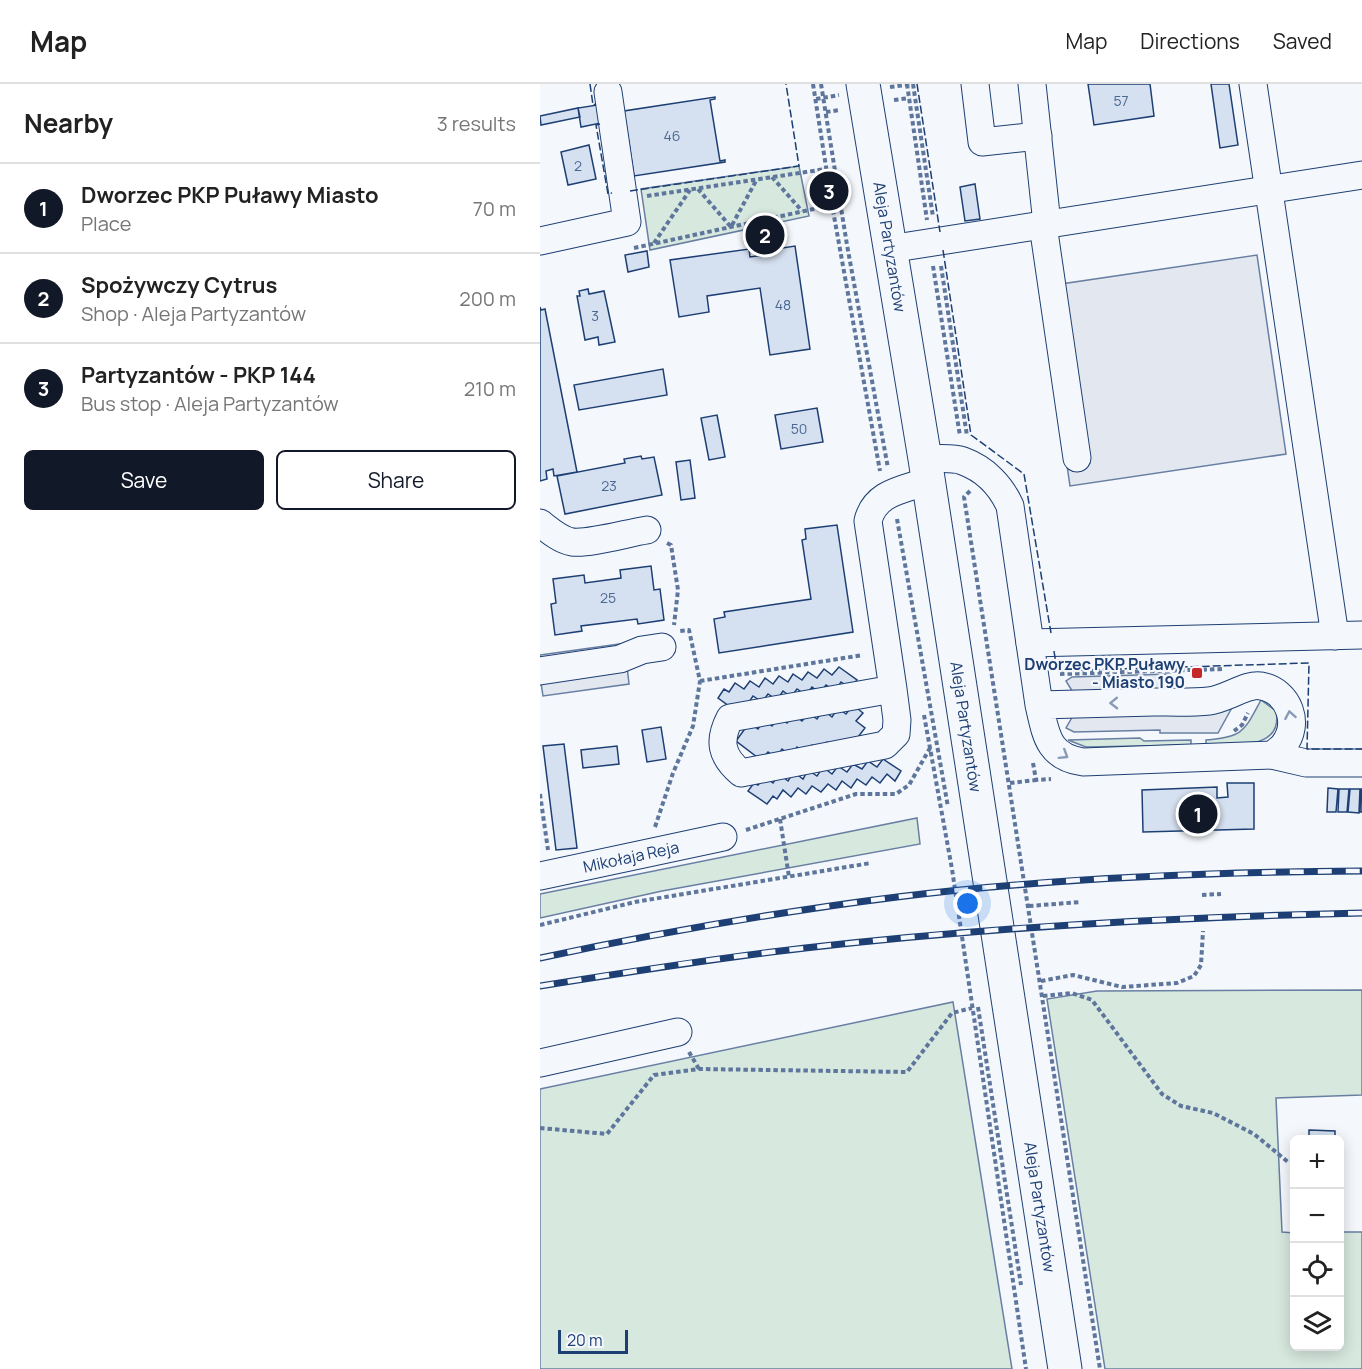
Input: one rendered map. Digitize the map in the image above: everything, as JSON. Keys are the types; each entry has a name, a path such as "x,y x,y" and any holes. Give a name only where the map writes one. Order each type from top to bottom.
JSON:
{"main road":[{"name":"Aleja Partyzantów","path":"863,84 927,470 1065,1369"}],"street":[{"path":"975,84 982,142 1038,136"},
{"path":"1032,84 1045,224 1077,458"},
{"path":"1253,84 1335,636"},
{"path":"540,241 625,211 608,92"},
{"path":"889,249 1362,175"},
{"path":"893,689 730,718 722,733 728,761 741,773 885,745 896,734 897,720 893,689 868,521 870,511 876,501 927,470 965,462 995,482 1004,492 1010,506 1039,705 1051,745 1070,760 1083,762 1272,755 1306,763 1362,763"},
{"path":"540,523 571,542 647,530"},
{"path":"1030,643 1362,635"},
{"path":"540,671 620,659 642,650 662,647"},
{"path":"1039,705 1207,701 1219,699 1252,685 1260,685 1277,692 1286,700 1291,712 1292,725 1288,736 1283,746 1272,755"},
{"name":"Mikołaja Reja","path":"546,875 723,837"},
{"path":"540,1063 678,1032"}],"path":[{"path":"821,84 847,245 948,809"},
{"path":"907,84 933,242"},
{"path":"913,84 965,462 972,489 964,497 1100,1369"},
{"path":"625,211 690,189 826,169"},
{"path":"772,177 802,211"},
{"path":"731,227 757,179"},
{"path":"697,188 731,227"},
{"path":"654,243 690,189"},
{"path":"634,248 832,204"},
{"path":"647,530 671,545 678,590 674,632 689,630 700,681 693,726 673,773 647,854"},
{"path":"974,597 1054,1112"},
{"path":"700,681 887,651"},
{"path":"723,837 856,794 896,794 909,785 930,748"},
{"path":"1010,784 1036,780"},
{"path":"540,794 546,875"},
{"path":"780,819 789,877"},
{"path":"540,925 635,902 871,863"},
{"path":"1202,895 1221,894"},
{"path":"1029,906 1081,902"},
{"path":"1041,981 1073,975 1122,987 1178,983 1194,976 1201,965 1203,931"},
{"path":"975,986 1022,1289"},
{"path":"1043,996 1072,993 1092,1000 1162,1094 1181,1106 1213,1113 1254,1134 1288,1162"},
{"path":"540,1128 607,1134 654,1075 699,1070 907,1072 952,1013 972,1008"}],"shaded area":[{"path":"799,166 809,216 650,250 641,189"},
{"path":"1257,255 1286,454 1070,486 1041,287"},
{"path":"648,640 627,666 629,684 543,696 540,655"},
{"path":"1170,674 1180,691 1074,694 1066,681 1072,677"},
{"path":"1261,700 1276,711 1276,724 1272,733 1254,743 1206,745 1206,740 1228,737 1241,730 1251,719"},
{"path":"1234,704 1218,733 1160,733 1160,730 1074,732 1066,728 1074,714"},
{"path":"1140,738 1144,741 1191,740 1191,745 1086,747 1068,740"},
{"path":"917,818 920,844 662,891 540,918 540,894"},
{"path":"1362,990 1362,1095 1276,1098 1282,1232 1290,1233 1290,1351 1344,1351 1344,1232 1362,1232 1362,1369 1105,1369 1047,999 1097,991"},
{"path":"953,1002 1012,1369 540,1369 540,1089"}],"building":[{"path":"1088,84 1150,84 1154,116 1094,125"},
{"path":"1211,84 1229,84 1238,145 1220,148"},
{"path":"715,97 710,100 720,161 725,160 725,162 634,176 624,111"},
{"path":"597,105 601,123 581,127 578,108"},
{"path":"578,108 580,117 541,125 540,116"},
{"path":"589,145 596,179 568,185 561,152"},
{"path":"975,184 980,219 965,221 960,187"},
{"path":"795,246 810,349 770,355 760,288 707,296 709,312 679,317 670,260 749,249 750,257 770,254 769,250"},
{"path":"647,251 649,267 628,272 625,255"},
{"path":"588,289 589,294 604,291 615,342 599,345 598,337 585,340 577,296 580,296 579,291"},
{"path":"540,307 541,310 545,309 577,472 554,476 553,469 546,471 547,479 540,481"},
{"path":"663,369 667,395 579,410 574,385"},
{"path":"817,408 823,442 781,449 775,415"},
{"path":"717,415 725,457 709,460 701,418"},
{"path":"641,456 642,459 654,457 662,495 565,514 557,476 625,463 624,459"},
{"path":"690,460 695,498 681,500 676,462"},
{"path":"837,525 853,632 719,653 714,619 725,617 724,612 811,599 802,540 806,539 805,529"},
{"path":"651,566 654,590 660,589 664,620 638,624 637,619 581,626 582,631 555,635 551,604 556,603 553,579 584,575 585,583 621,578 620,570"},
{"path":"839,667 857,680 850,688 841,682 835,691 826,685 820,693 812,687 806,695 797,689 791,697 783,691 777,700 768,694 762,702 753,696 747,705 743,702 736,711 718,698 724,689 729,692 735,683 744,689 750,681 759,687 765,678 773,684 779,676 788,682 793,674 802,680 808,672 817,678 824,669 832,675"},
{"path":"853,705 863,713 856,721 865,728 851,746 837,749 827,742 820,751 812,745 806,753 797,747 791,756 782,749 776,758 768,752 761,760 736,741 749,723 758,729 764,720 772,726 779,717 787,723 794,715 802,721 809,713 817,719 823,710 832,717 838,708 846,714"},
{"path":"661,727 666,759 647,762 642,730"},
{"path":"564,744 577,848 556,850 543,746"},
{"path":"617,746 619,764 583,768 581,750"},
{"path":"883,759 901,771 895,781 887,774 880,783 872,777 866,785 857,779 851,788 842,781 836,790 828,784 821,792 812,786 806,794 798,788 791,797 783,790 777,799 773,796 767,804 748,791 754,783 758,785 765,777 773,783 779,774 788,781 794,772 803,779 808,770 817,776 823,767 832,774 838,766 847,772 853,764 862,769 868,761 877,767"},
{"path":"1227,783 1254,783 1254,829 1143,832 1142,790 1217,787 1217,798 1228,797"},
{"path":"1328,788 1338,789 1336,812 1327,812"},
{"path":"1339,789 1349,789 1347,812 1338,812"},
{"path":"1350,789 1360,789 1359,813 1348,812"},
{"path":"1361,789 1362,812 1360,812"},
{"path":"1309,1130 1335,1131 1335,1135 1309,1135"}],"railway":[{"path":"540,958 762,916 955,890 1129,877 1362,871"},
{"path":"540,986 738,956 944,934 1153,920 1362,913"}],"fence":[{"path":"590,84 593,105 596,104"},
{"path":"630,191 799,166 786,84"},
{"path":"917,84 940,232"},
{"path":"600,124 596,125 608,194 612,193"},
{"path":"943,250 971,435 1024,474 1051,633"},
{"path":"1054,651 1057,671 1309,663 1307,749 1362,749"}],"place":[{"name":"Partyzantów - PKP 144","path":"829,191"},
{"name":"Spożywczy Cytrus","path":"765,235"},
{"name":"Dworzec PKP Puławy - Miasto 190","path":"1197,673"},
{"name":"Dworzec PKP Puławy Miasto","path":"1198,814"}]}
